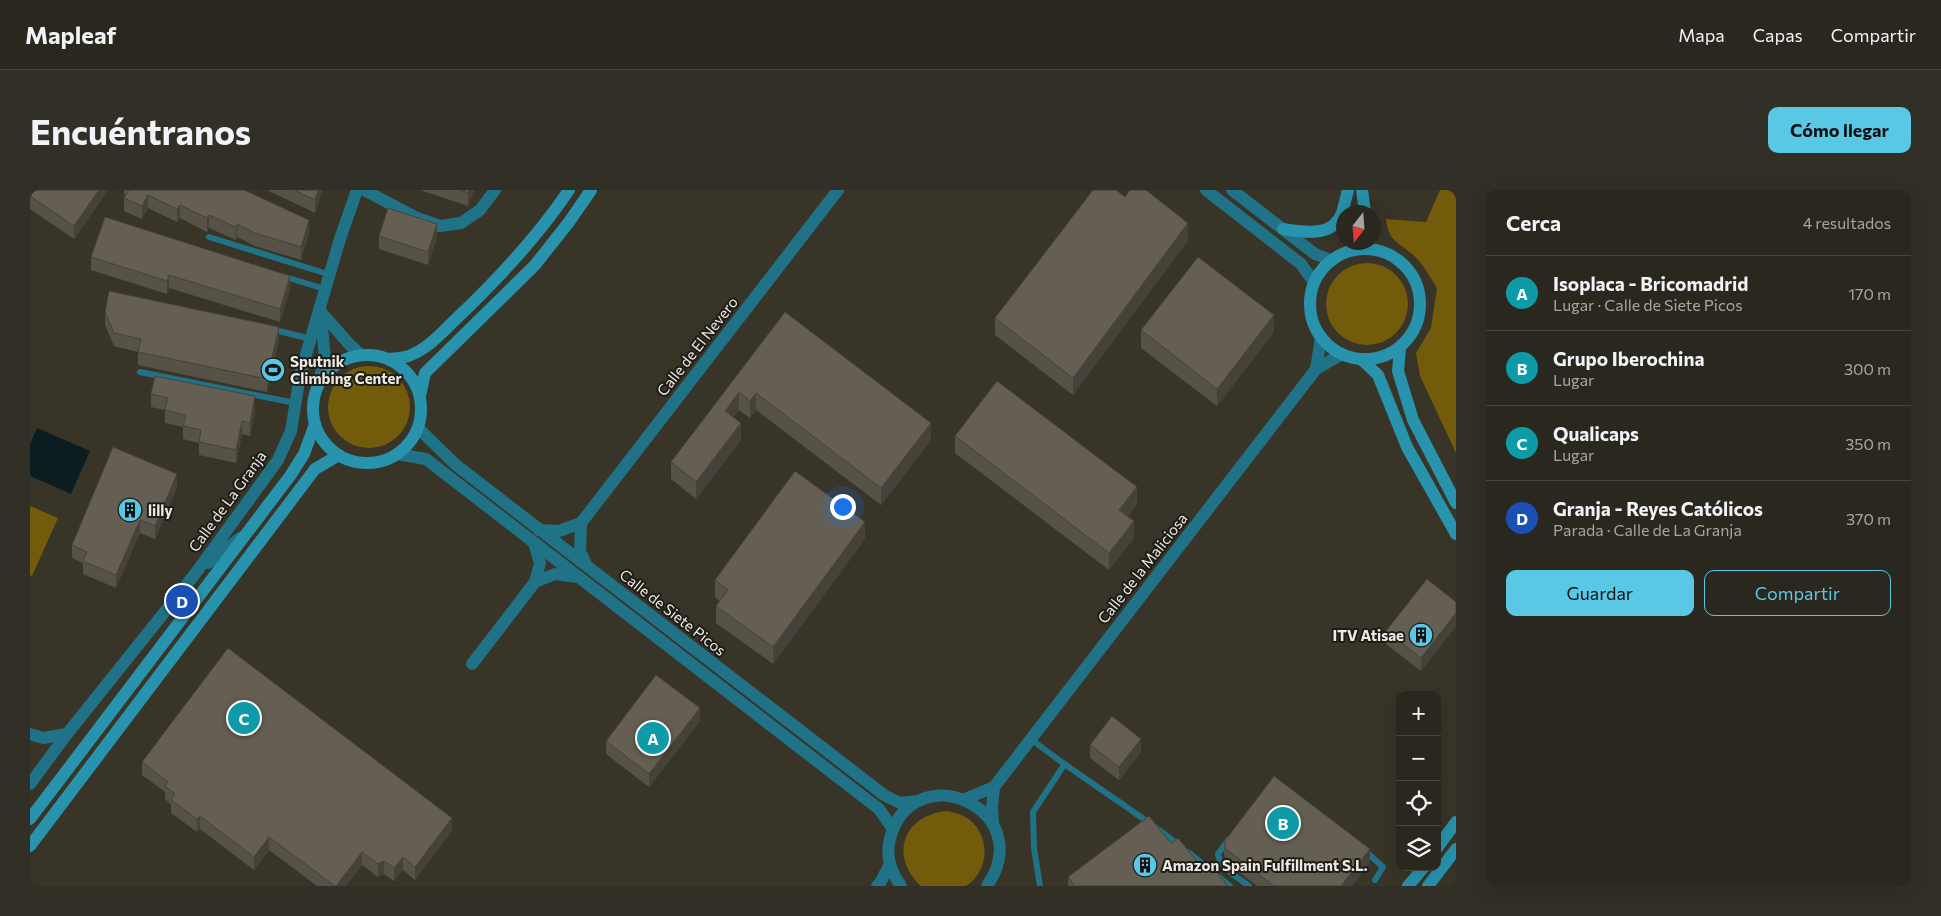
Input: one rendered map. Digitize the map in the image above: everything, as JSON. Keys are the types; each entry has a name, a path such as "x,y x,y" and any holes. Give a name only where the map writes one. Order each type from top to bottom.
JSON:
{"street":[{"name":"Calle de La Granja","path":"30,784 67,734 195,574 278,460 290,431 300,375 340,239 357,190"},
{"path":"364,190 417,218 440,226 461,223 480,210 495,190"},
{"path":"388,359 410,356 428,345 484,292 524,250 550,219 569,190"},
{"path":"420,396 425,373 536,264 591,190"},
{"name":"Calle de El Nevero","path":"581,523 838,190"},
{"path":"1206,190 1301,264 1314,282"},
{"path":"1232,190 1315,254 1331,260"},
{"path":"1282,229 1320,232 1331,226 1341,215 1348,190"},
{"path":"1348,190 1349,205"},
{"path":"1362,190 1363,205"},
{"path":"1343,250 1321,270 1314,282 1310,301 1312,320 1321,337 1330,347 1342,354 1360,359 1381,357 1400,348 1412,334 1419,318 1421,301 1417,283 1408,268 1395,256 1381,248"},
{"path":"320,311 361,355"},
{"path":"317,386 328,371 343,360 361,355 375,355 388,359 403,368 414,381 420,396 422,412 418,428 410,442 398,454 384,461 369,463 353,462 339,456 324,442 315,424 313,405 317,386 325,359 320,311"},
{"name":"Calle de la Maliciosa","path":"1316,369 1321,337"},
{"path":"1400,348 1398,371 1412,420 1456,503"},
{"name":"Calle de la Maliciosa","path":"994,787 1316,369 1342,354"},
{"path":"1360,359 1378,375 1407,447 1456,534"},
{"path":"30,819 262,514 304,454 315,424"},
{"name":"Calle de Siete Picos","path":"418,428 456,465 884,795 900,803 919,801"},
{"name":"Calle de Siete Picos","path":"398,454 426,459 879,809 893,828"},
{"path":"30,846 315,469 339,456"},
{"path":"539,530 559,531 581,523 580,551 587,566"},
{"path":"195,574 245,534"},
{"path":"472,664 535,582 540,563 534,543"},
{"path":"535,582 555,574 578,577"},
{"path":"30,734 43,738 67,734"},
{"path":"965,799 994,787 993,824 1000,850 999,864 991,883"},
{"path":"901,886 895,878 890,864 889,846 893,828 899,817 908,808 919,801 934,796 950,796 965,799 981,810 993,824"},
{"path":"1441,843 1456,822"},
{"path":"1428,886 1456,849"},
{"path":"877,886 890,864"},
{"path":"1408,886 1421,871"}],"lane":[{"path":"209,237 331,274"},
{"path":"274,274 326,290"},
{"path":"261,327 311,339"},
{"path":"140,372 295,403"},
{"path":"1030,739 1064,765 1155,827 1230,886"},
{"path":"1040,886 1034,848 1034,812 1064,765"},
{"path":"1235,831 1218,854 1218,859 1222,865 1249,886"},
{"path":"1356,844 1383,867 1375,880"}],"shaded area":[{"path":"1440,190 1456,190 1456,453 1420,376 1416,353 1431,328 1437,288 1414,255 1398,243 1390,234 1386,219 1426,222"},
{"path":"1367,263 1383,266 1396,275 1405,288 1408,304 1405,320 1396,333 1383,342 1367,345 1351,342 1338,333 1329,320 1326,304 1329,288 1338,275 1351,266"},
{"path":"369,366 385,369 398,378 407,391 410,407 407,423 398,436 385,445 369,448 353,445 340,436 331,423 328,407 331,391 340,378 353,369"},
{"path":"37,428 90,451 71,494 30,476 30,444"},
{"path":"30,506 58,518 32,576 30,575"},
{"path":"947,811 966,818 978,829 984,846 983,864 979,873 966,886 921,886 911,874 905,862 904,850 906,839 911,829 920,820 932,814"}],"building":[{"path":"30,190 99,190 74,226 30,196"},
{"path":"129,190 244,190 309,220 301,247 255,233 237,224 236,227 209,215 207,218 180,205 177,209 148,195 142,206 124,198"},
{"path":"294,190 318,190 315,200"},
{"path":"1093,190 1116,190 1125,197 1130,190 1146,190 1188,223 1073,378 995,318"},
{"path":"388,208 437,224 428,252 379,236"},
{"path":"105,217 290,276 280,309 169,275 167,281 91,257"},
{"path":"1198,257 1274,315 1217,389 1141,330"},
{"path":"109,291 279,327 267,379 138,352 141,339 114,333 105,312"},
{"path":"785,312 931,423 881,488 756,393 750,401 739,392 725,411 741,423 696,482 671,462"},
{"path":"155,376 255,396 250,423 242,421 236,450 199,442 201,430 183,426 186,415 165,410 168,398 151,394"},
{"path":"997,381 1137,487 1119,510 1134,521 1109,553 955,436"},
{"name":"lilly","path":"113,447 177,474 155,526 140,520 116,575 83,561 87,552 72,545"},
{"path":"795,471 865,522 773,647 716,606 728,590 715,580"},
{"name":"ITV Atisae","path":"1427,579 1456,602 1456,613 1421,658 1386,631"},
{"path":"228,648 452,818 415,867 403,857 394,868 384,861 378,864 362,852 335,886 269,837 254,857 200,816 197,819 171,800 175,794 165,786 168,782 142,762"},
{"path":"656,675 700,708 649,774 606,741"},
{"path":"1112,716 1141,739 1119,767 1090,745"},
{"path":"1274,776 1370,849 1341,886 1274,886 1226,849 1224,842"},
{"name":"Amazon Spain Fulfillment S.L.","path":"1149,816 1171,843 1178,838 1201,866 1207,861 1228,886 1075,886 1068,877"}],"place":[{"name":"Sputnik Climbing Center","path":"273,370"},
{"name":"lilly","path":"130,510"},
{"name":"Granja - Reyes Católicos","path":"182,601"},
{"name":"ITV Atisae","path":"1421,635"},
{"name":"Qualicaps","path":"244,718"},
{"name":"Isoplaca - Bricomadrid","path":"653,738"},
{"name":"Grupo Iberochina","path":"1283,823"},
{"name":"Amazon Spain Fulfillment S.L.","path":"1145,865"}]}
